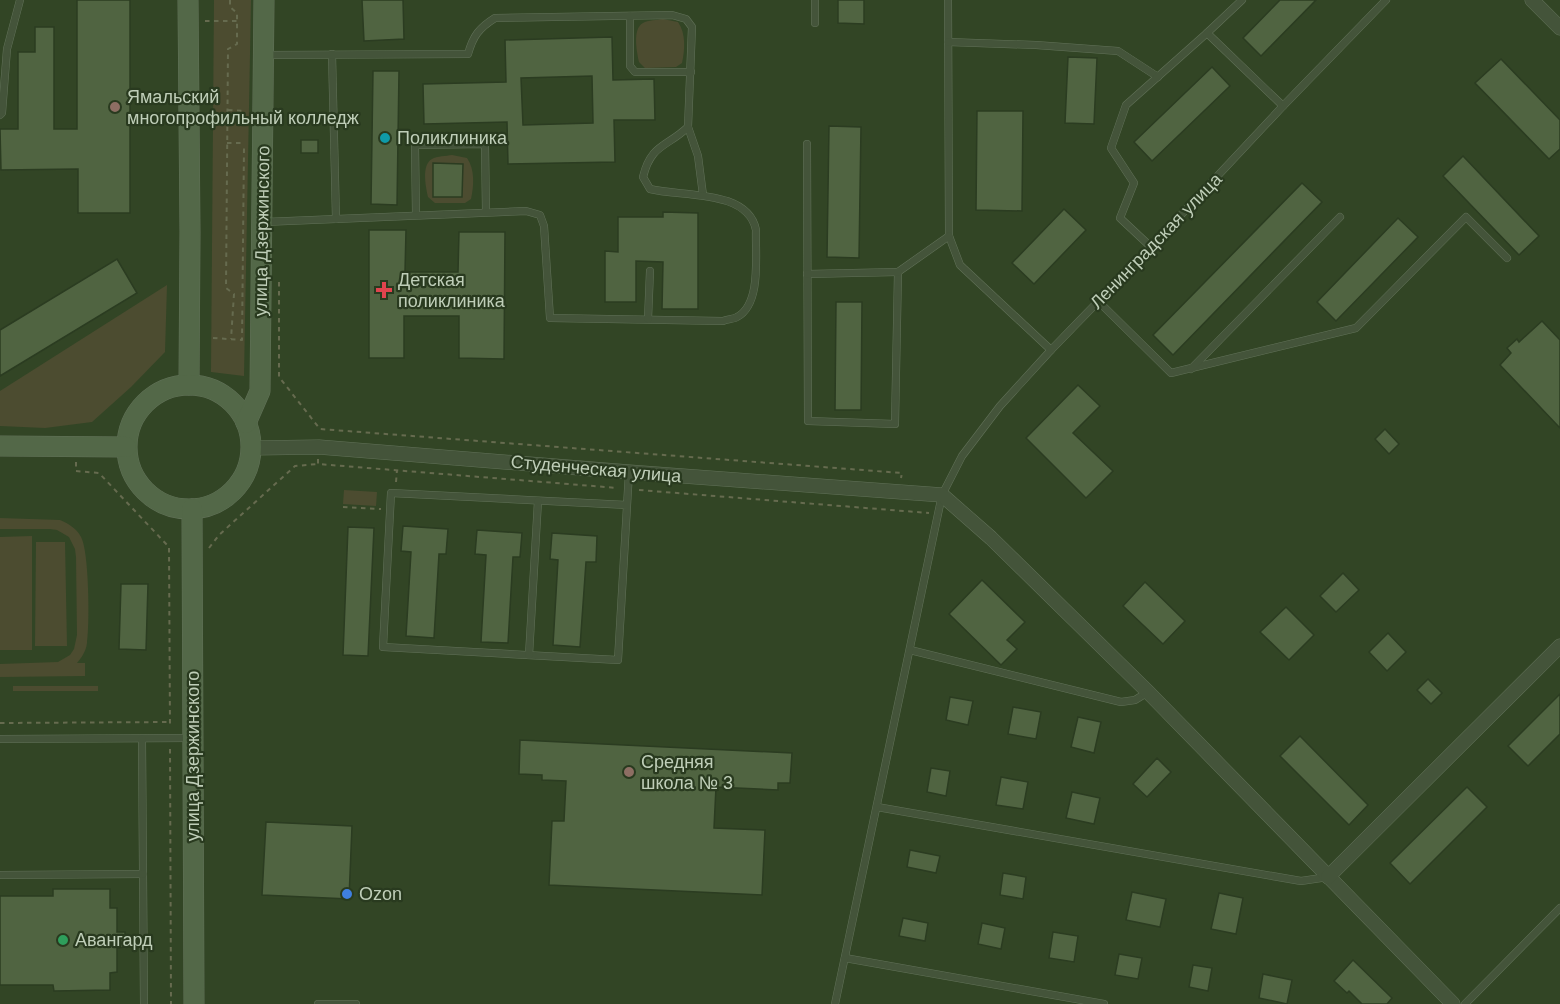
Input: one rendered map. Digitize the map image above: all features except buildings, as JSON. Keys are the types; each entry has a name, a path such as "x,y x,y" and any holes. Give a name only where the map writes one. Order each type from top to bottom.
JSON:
{"street":[{"path":"188,0 189,385"},
{"name":"улица Дзержинского","path":"246,423 260,391 264,0"},
{"path":"1532,0 1560,28"},
{"path":"182,384 201,386 220,393 236,405 246,423 251,448 246,472 230,494 205,507 192,509 167,506 151,497 138,483 129,467 126,447 127,433 135,415 147,400 163,389 182,384"},
{"path":"0,446 126,447"},
{"name":"Студенческая улица","path":"251,448 319,447 942,495"},
{"path":"942,495 991,538 1148,692 1454,1004"},
{"name":"улица Дзержинского","path":"192,509 194,1004"},
{"path":"1328,877 1560,646"}],"lane":[{"path":"0,116 7,49 20,0"},
{"path":"815,0 815,23"},
{"path":"948,0 949,236 960,265 1050,350"},
{"path":"1151,247 1120,219 1134,183 1111,148 1126,105 1242,0"},
{"name":"Ленинградская улица","path":"835,1004 942,495 962,456 1000,406 1050,350 1386,0"},
{"path":"630,15 630,66 635,72 691,72"},
{"path":"263,55 468,54 472,39 480,28 495,18 672,15 686,19 692,27 688,127 698,156 703,195"},
{"path":"1207,33 1283,106"},
{"path":"948,42 1118,51 1158,77"},
{"path":"332,54 336,219"},
{"path":"261,222 526,210 540,215 544,226 550,318 723,321 738,316 748,306 754,295 756,230 754,219 747,210 738,205 703,195 650,189 643,177 652,153 665,142 678,137 688,127"},
{"path":"416,215 415,145 485,144 486,212"},
{"path":"807,144 808,421 895,424 898,272"},
{"path":"1191,369 1340,217"},
{"path":"1098,301 1171,374 1356,328 1466,217 1507,258"},
{"path":"807,274 898,272 949,236"},
{"path":"648,319 650,271"},
{"path":"627,505 391,493 383,647 618,660 629,472"},
{"path":"529,655 538,501"},
{"path":"910,650 1121,702 1135,700 1148,692"},
{"path":"0,739 193,738"},
{"path":"142,739 144,1004"},
{"path":"876,807 1300,880 1328,877"},
{"path":"0,874 143,874"},
{"path":"1465,1004 1560,908"},
{"path":"844,958 1104,1004"},
{"path":"318,1004 356,1004"}],"path":[{"path":"230,0 230,7 237,13 237,44 228,49 226,288 234,294 242,294"},
{"path":"205,21 237,21"},
{"path":"228,110 245,111"},
{"path":"213,338 242,340 244,143 227,143"},
{"path":"279,277 279,377 320,429 318,464"},
{"path":"234,294 234,302 242,302"},
{"path":"231,339 234,294"},
{"path":"320,429 902,473 898,511"},
{"path":"75,447 76,471 99,473 169,547 171,1004"},
{"path":"207,556 209,547 219,535 295,466 318,464 938,514"},
{"path":"343,507 390,509"},
{"path":"0,723 170,722"}],"shaded area":[{"path":"214,0 251,0 244,376 211,372"},
{"path":"663,19 678,22 681,26 684,42 682,63 676,67 645,68 639,62 637,53 637,30 645,22"},
{"path":"452,155 467,158 470,162 473,178 471,199 465,203 435,203 428,197 426,166 434,158"},
{"path":"167,285 165,352 92,422 45,428 0,426 0,391"},
{"path":"344,490 377,492 376,506 343,504"},
{"path":"0,518 60,520 77,531 81,537 86,557 88,634 84,654 77,663 85,663 85,676 0,677 0,664 58,662 70,655 77,635 76,557 69,537 50,529 0,529"},
{"path":"32,536 32,650 0,650 0,537"},
{"path":"36,542 65,542 67,646 35,646"},
{"path":"13,686 98,686 98,691 13,691"}],"place":[{"name":"Ямальский многопрофильный колледж","path":"115,107"},
{"name":"Поликлиника","path":"385,138"},
{"name":"Детская поликлиника","path":"384,290"},
{"name":"Средняя школа № 3","path":"629,772"},
{"name":"Ozon","path":"347,894"},
{"name":"Авангард","path":"63,940"}]}
